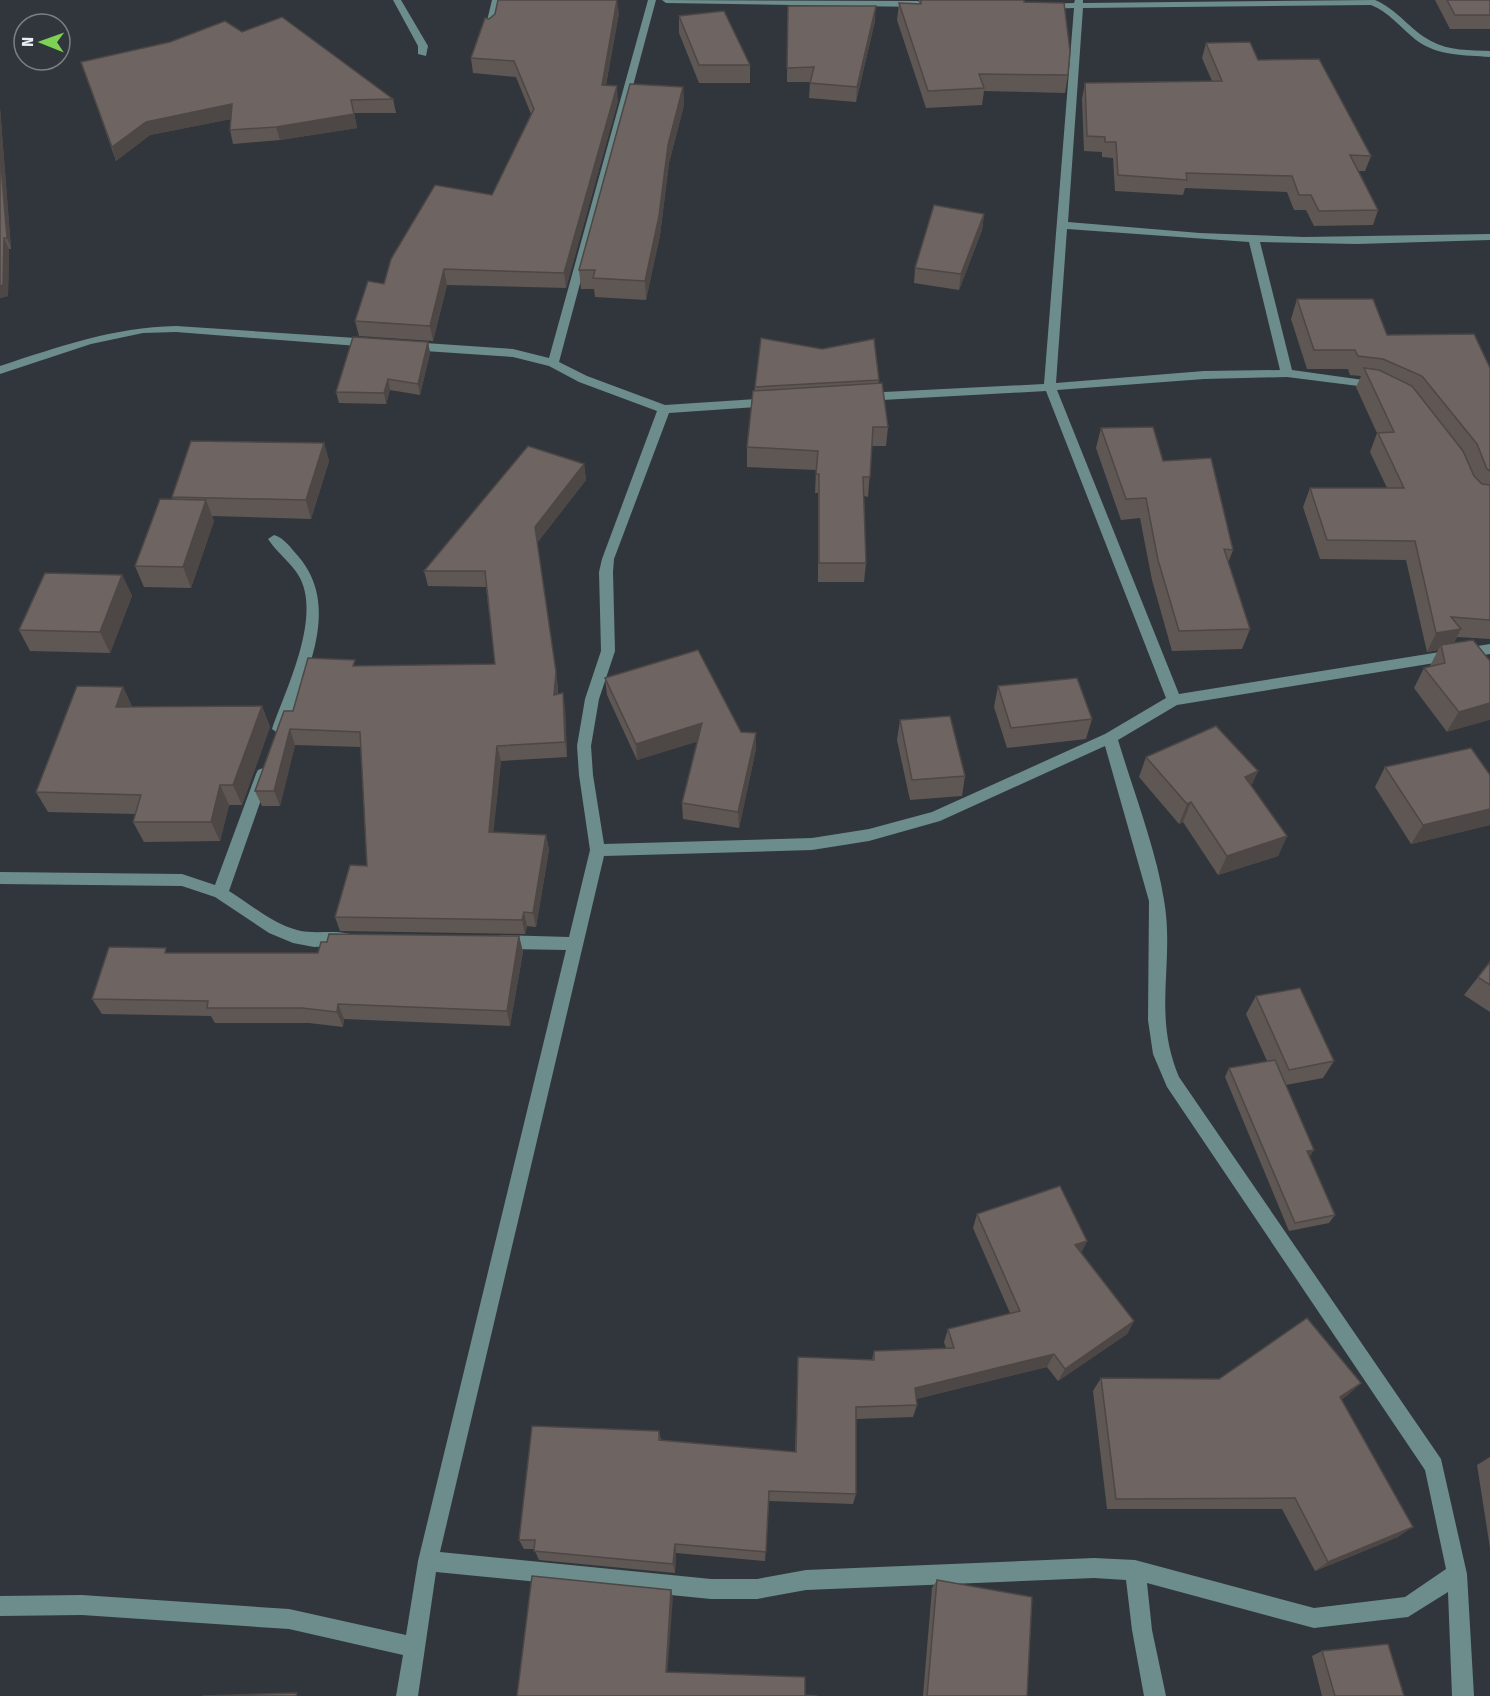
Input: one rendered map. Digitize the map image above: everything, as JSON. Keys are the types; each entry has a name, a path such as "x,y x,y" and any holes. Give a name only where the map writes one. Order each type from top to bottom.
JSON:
{"street":[{"path":"398,0 423,46 423,54"},
{"path":"490,28 496,0"},
{"path":"553,363 652,0"},
{"path":"666,0 926,4"},
{"path":"1032,5 1372,2 1384,6 1422,40 1443,51 1490,54"},
{"path":"1079,3 1050,387 1174,700"},
{"path":"1063,225 1146,233 1254,239 1340,241 1490,237"},
{"path":"1254,239 1287,373"},
{"path":"0,370 89,341 143,330 176,329 513,353 553,363 583,379 664,409 779,402"},
{"path":"850,398 1050,387 1204,375 1287,373 1374,384 1391,392"},
{"path":"407,1696 428,1561 598,850 586,775 584,746 592,699 608,651 606,572 608,559 664,409"},
{"path":"274,539 293,558 310,585 314,617 307,646 276,738"},
{"path":"598,850 812,844 869,835 935,817 1110,738 1174,700 1490,649"},
{"path":"1110,738 1157,901 1156,1020 1161,1054 1173,1082 1434,1466 1457,1574 1463,1696"},
{"path":"220,893 268,760"},
{"path":"0,878 182,880 220,893 275,928 293,936 314,940 361,940"},
{"path":"480,942 575,944"},
{"path":"428,1561 711,1589 757,1589 806,1580 1094,1568 1135,1570 1314,1618 1408,1607 1457,1574"},
{"path":"1135,1570 1142,1630 1155,1696"},
{"path":"0,1606 82,1605 289,1619 415,1647"}],"building":[{"path":"498,0 617,0 602,85 617,86 564,273 444,269 430,326 355,321 368,281 384,284 391,259 435,185 492,195 534,109 514,61 471,58 485,18 489,19 495,14"},
{"path":"921,0 1024,0 1024,2 1064,3 1070,51 1068,75 979,74 984,88 928,91 899,3 921,4"},
{"path":"1447,0 1490,0 1490,15 1455,15"},
{"path":"788,6 876,6 857,87 810,83 814,67 787,68"},
{"path":"724,11 750,65 699,65 679,16"},
{"path":"282,17 393,99 351,100 354,114 276,127 230,130 232,104 146,122 112,147 81,62 170,42 225,21 242,32"},
{"path":"1250,42 1258,60 1319,59 1371,156 1350,155 1378,210 1319,211 1311,195 1299,195 1292,176 1186,173 1187,180 1118,175 1116,142 1105,142 1105,137 1087,136 1085,83 1222,81 1206,43"},
{"path":"630,84 683,87 668,145 659,216 645,281 593,278 595,270 579,270"},
{"path":"0,152 7,238 4,238 3,285 0,286"},
{"path":"934,205 984,214 961,274 915,268"},
{"path":"1297,299 1373,299 1387,335 1474,334 1490,368 1490,471 1487,469 1477,444 1422,376 1383,359 1358,356 1355,350 1314,350"},
{"path":"353,337 428,342 418,384 388,379 384,393 336,392"},
{"path":"761,338 822,349 874,339 879,380 755,387"},
{"path":"1364,368 1379,370 1412,386 1463,451 1474,476 1482,484 1490,485 1490,620 1451,617 1461,629 1436,633 1415,541 1327,540 1310,488 1404,488 1378,433 1394,432"},
{"path":"882,383 888,427 873,427 870,477 863,477 866,563 819,563 819,474 816,474 818,451 747,447 753,391"},
{"path":"1153,427 1163,461 1211,458 1233,550 1224,549 1250,629 1179,631 1158,560 1146,498 1126,499 1101,428"},
{"path":"191,441 324,443 306,500 172,497"},
{"path":"528,446 584,464 535,527 556,672 554,695 563,693 565,742 497,746 489,832 546,835 533,913 524,912 522,920 335,917 350,865 367,866 360,732 290,729 274,791 255,791 284,711 293,711 308,658 355,660 353,666 495,664 485,571 424,571"},
{"path":"160,499 206,500 183,567 135,566"},
{"path":"45,573 122,575 100,632 19,630"},
{"path":"1473,640 1490,661 1490,703 1459,712 1424,668 1445,663 1441,645"},
{"path":"698,650 741,732 756,733 738,812 682,803 702,723 636,744 605,678"},
{"path":"1077,678 1092,719 1011,728 998,686"},
{"path":"77,686 123,687 116,707 262,706 233,785 220,785 211,822 133,822 141,795 36,792"},
{"path":"950,716 965,776 912,780 900,720"},
{"path":"1216,726 1258,771 1245,777 1287,836 1227,856 1191,802 1187,804 1146,757"},
{"path":"1471,748 1490,775 1490,809 1423,825 1385,767"},
{"path":"329,934 519,936 507,1011 338,1004 337,1012 302,1008 207,1008 208,1001 92,999 109,947 166,948 165,953 318,953 321,942 327,942"},
{"path":"1490,962 1490,985 1478,977"},
{"path":"1300,988 1334,1061 1289,1070 1256,996"},
{"path":"1275,1060 1314,1150 1307,1151 1335,1215 1295,1223 1229,1068"},
{"path":"1060,1186 1087,1241 1075,1245 1134,1321 1065,1369 1054,1354 915,1388 917,1405 856,1407 856,1494 769,1491 766,1552 675,1544 673,1564 534,1551 535,1540 519,1540 532,1426 659,1431 659,1440 796,1452 798,1357 874,1360 874,1351 954,1348 948,1329 1020,1311 977,1214"},
{"path":"1307,1318 1361,1383 1340,1397 1413,1527 1328,1562 1295,1498 1116,1499 1101,1378 1219,1379"},
{"path":"532,1576 671,1590 666,1672 805,1677 805,1695 817,1696 517,1696"},
{"path":"937,1580 1032,1597 1027,1696 927,1696"},
{"path":"1388,1644 1404,1696 1335,1696 1322,1651"},
{"path":"297,1693 296,1696 202,1696"}]}
